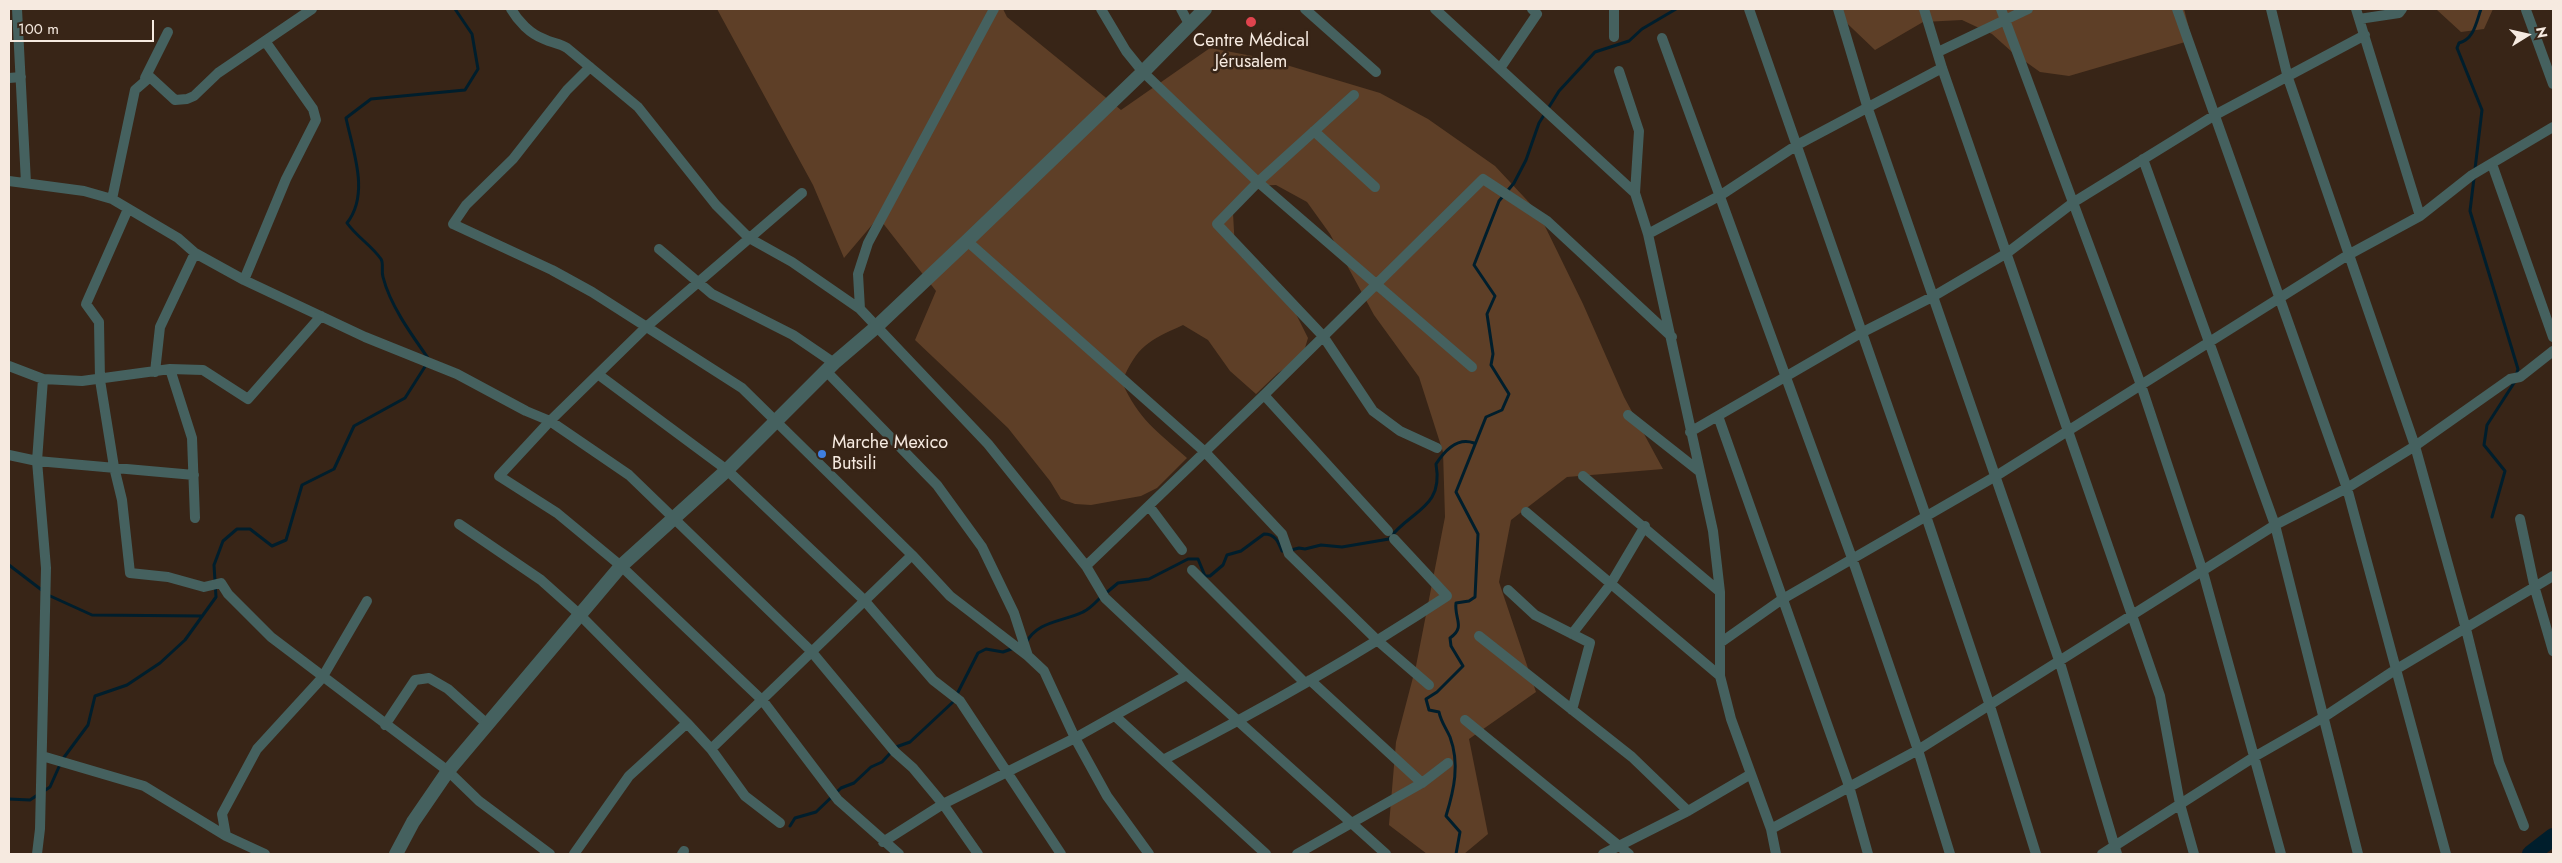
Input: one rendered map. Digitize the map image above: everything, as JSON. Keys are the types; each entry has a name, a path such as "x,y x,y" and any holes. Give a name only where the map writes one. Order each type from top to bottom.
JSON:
{"street":[{"path":"17,9 26,183"},
{"path":"146,78 150,77 155,80 175,100 187,99 218,73 312,9"},
{"path":"511,9 516,18 536,36 558,43 638,106 716,205 749,238 792,262 860,309 988,444 1086,566 1104,595 1187,675 1353,822 1386,854"},
{"path":"860,309 858,274 868,243 994,9"},
{"path":"1101,9 1126,51 1143,72 1258,182 1472,367"},
{"path":"1181,9 1189,24"},
{"path":"396,854 413,822 448,771 579,614 622,566 727,470 830,367 876,328 1143,72 1205,9"},
{"path":"1305,9 1376,72"},
{"path":"1500,67 1537,14 1532,9"},
{"path":"1614,9 1614,36"},
{"path":"1749,9 1926,516 1990,706 2036,854"},
{"path":"1838,9 1868,109 2060,663 2116,850"},
{"path":"1924,9 1942,68 2070,431 2160,696 2180,804 2194,854"},
{"path":"2001,9 2141,385 2203,572 2281,854"},
{"path":"1938,52 2028,9"},
{"path":"2177,9 2347,488 2446,854"},
{"path":"2271,9 2288,78 2416,446 2466,629 2499,762 2524,826"},
{"path":"2402,9 2399,12 2358,14 2420,216"},
{"path":"1438,10 1635,193"},
{"path":"2526,10 2553,84"},
{"path":"112,199 135,90 146,78 168,32"},
{"path":"1690,432 1861,333 1934,296 2007,253 2074,202 2215,115 2365,36"},
{"path":"1662,38 1721,195 1852,558 1918,750 1950,854"},
{"path":"244,280 295,161 316,120 313,109 265,41"},
{"path":"590,67 567,90 513,159 466,205 453,224 552,270 592,292 645,328 742,388 912,555 950,596 1028,656 1044,671 1075,738 1107,796 1149,854"},
{"path":"1648,234 1721,195 1797,145 1868,109 1942,68"},
{"path":"1619,71 1639,131 1635,193 1648,234 1672,337 1690,432 1713,531 1720,592 1720,676 1731,719 1771,829 1776,854"},
{"path":"9,78 21,77"},
{"path":"1354,95 1258,182 1217,224 1324,336 1373,411 1400,431 1437,448"},
{"path":"1720,643 1781,600 1996,476 2348,255 2420,216 2474,174 2553,127"},
{"path":"1314,131 1375,187"},
{"path":"2143,159 2275,526 2358,854"},
{"path":"2492,164 2553,337"},
{"path":"1086,566 1264,395 1483,179 1504,195 1547,221 1672,337"},
{"path":"9,181 84,191 112,199 178,238 195,253 244,280 320,316 433,364 550,421 629,475 811,652 892,749 913,768 978,854"},
{"path":"802,193 645,328 550,421 499,476 557,513 622,566 763,701 836,797 883,842 899,854"},
{"path":"128,209 86,304 99,322 100,380 114,467 122,500 130,573 168,577 204,587 222,583 228,594 271,637 322,678 448,771 479,801 550,854"},
{"path":"967,241 1205,452 1282,534 1287,551 1378,641 1429,685"},
{"path":"659,249 712,294 792,335 830,367 937,485 982,546 1014,613 1028,656"},
{"path":"155,372 160,327 195,253"},
{"path":"9,366 43,379 100,380 170,369 203,370 248,399 320,316"},
{"path":"1771,829 1918,750 2060,663 2275,526 2347,488 2416,446 2553,351"},
{"path":"170,369 192,438 195,518"},
{"path":"599,375 727,470 864,600 933,680 957,698 1008,771 1061,854"},
{"path":"37,854 41,800 45,585 44,531 38,495 37,461 43,379"},
{"path":"1163,760 1239,721 1308,682 1378,641 1447,596 1264,395"},
{"path":"1628,416 1699,471"},
{"path":"1718,416 1781,600 1848,786 1868,854"},
{"path":"9,455 37,461 194,475"},
{"path":"1584,476 1645,526 1720,592"},
{"path":"1149,506 1182,550"},
{"path":"1526,512 1720,676"},
{"path":"2520,519 2535,588 2553,651"},
{"path":"459,524 541,580 579,614 711,749 745,796 780,823"},
{"path":"1572,634 1610,584 1645,526"},
{"path":"711,749 763,701 912,555"},
{"path":"1192,570 1308,682 1422,783"},
{"path":"2102,854 2116,850 2180,804 2395,670 2553,576"},
{"path":"1508,590 1535,616 1590,643 1572,710"},
{"path":"226,836 222,814 257,749 322,678 367,601"},
{"path":"1479,636 1632,757 1688,811"},
{"path":"883,842 942,804 1075,738 1187,675"},
{"path":"385,725 415,680 429,678 448,688 487,724"},
{"path":"1115,716 1266,854"},
{"path":"1465,720 1629,854"},
{"path":"574,854 628,776 687,723"},
{"path":"42,756 144,786 226,836 265,854"},
{"path":"1297,854 1422,783 1448,763"},
{"path":"1603,854 1619,844 1688,811 1751,774"}],"shaded area":[{"path":"717,9 1003,9 1007,17 1121,110 1210,48 1263,58 1380,93 1428,119 1495,166 1538,212 1583,304 1624,397 1663,469 1567,477 1511,520 1499,582 1536,692 1469,739 1488,834 1464,854 1427,854 1389,825 1396,742 1416,666 1445,517 1443,452 1419,377 1374,315 1330,234 1307,202 1276,185 1251,186 1233,213 1235,250 1295,312 1308,338 1302,358 1278,373 1256,394 1230,371 1208,340 1183,325 1152,341 1133,360 1122,382 1128,395 1142,415 1187,458 1157,488 1141,496 1091,505 1075,504 1061,499 1050,481 1008,428 915,340 936,291 882,222 877,219 844,258 813,185"},
{"path":"1832,9 2184,9 2192,40 2069,76 2040,72 2012,52 1992,34 1962,20 1923,22 1875,50"},
{"path":"2427,9 2493,9 2484,29 2461,32 2437,10"}],"waterway":[{"path":"44,791 50,787 62,760 88,725 95,696 127,685 160,663 185,640 216,597 214,565 223,541 237,529 250,529 272,546 286,540 302,485 334,469 354,426 405,398 426,365 428,358 402,319 386,288 381,259 347,223 354,212 359,186 358,172 346,118 371,99 465,90 478,69 472,34 455,9"},
{"path":"1456,854 1460,832 1446,816 1455,777 1455,757 1450,737 1439,712 1429,710 1426,699 1437,692 1463,666 1451,646 1450,638 1455,634 1458,626 1456,603 1469,601 1475,597 1478,534 1456,492 1486,417 1502,410 1509,394 1491,365 1493,354 1487,314 1495,296 1474,265 1499,201 1514,183 1526,160 1539,123 1559,91 1595,52 1629,41 1642,29 1676,9"},
{"path":"2475,169 2482,110 2457,48 2459,43 2471,34 2481,9"},
{"path":"2474,178 2470,211 2518,369 2514,383 2487,425 2484,445 2505,471 2492,517"},
{"path":"1291,550 1321,545 1342,547 1389,539 1397,529 1430,500 1435,491 1437,479 1436,464 1443,454 1457,443 1474,443"},
{"path":"1106,593 1118,583 1149,579 1188,559 1198,559 1205,576 1210,576 1223,565 1227,555 1241,551 1264,534 1273,537 1282,551 1284,551"},
{"path":"9,565 43,591"},
{"path":"48,595 92,615 202,616"},
{"path":"1026,643 1043,626 1086,611 1101,597"},
{"path":"790,826 795,818 816,812 841,788 854,783 871,767 882,762 896,747 910,742 953,702 978,653 986,649 1003,652 1014,648"},
{"path":"9,799 30,800 39,794"},
{"path":"2531,854 2553,837"}],"place":[{"name":"Centre Médical Jérusalem","path":"1251,22"},
{"name":"Marche Mexico Butsili","path":"822,454"}]}
